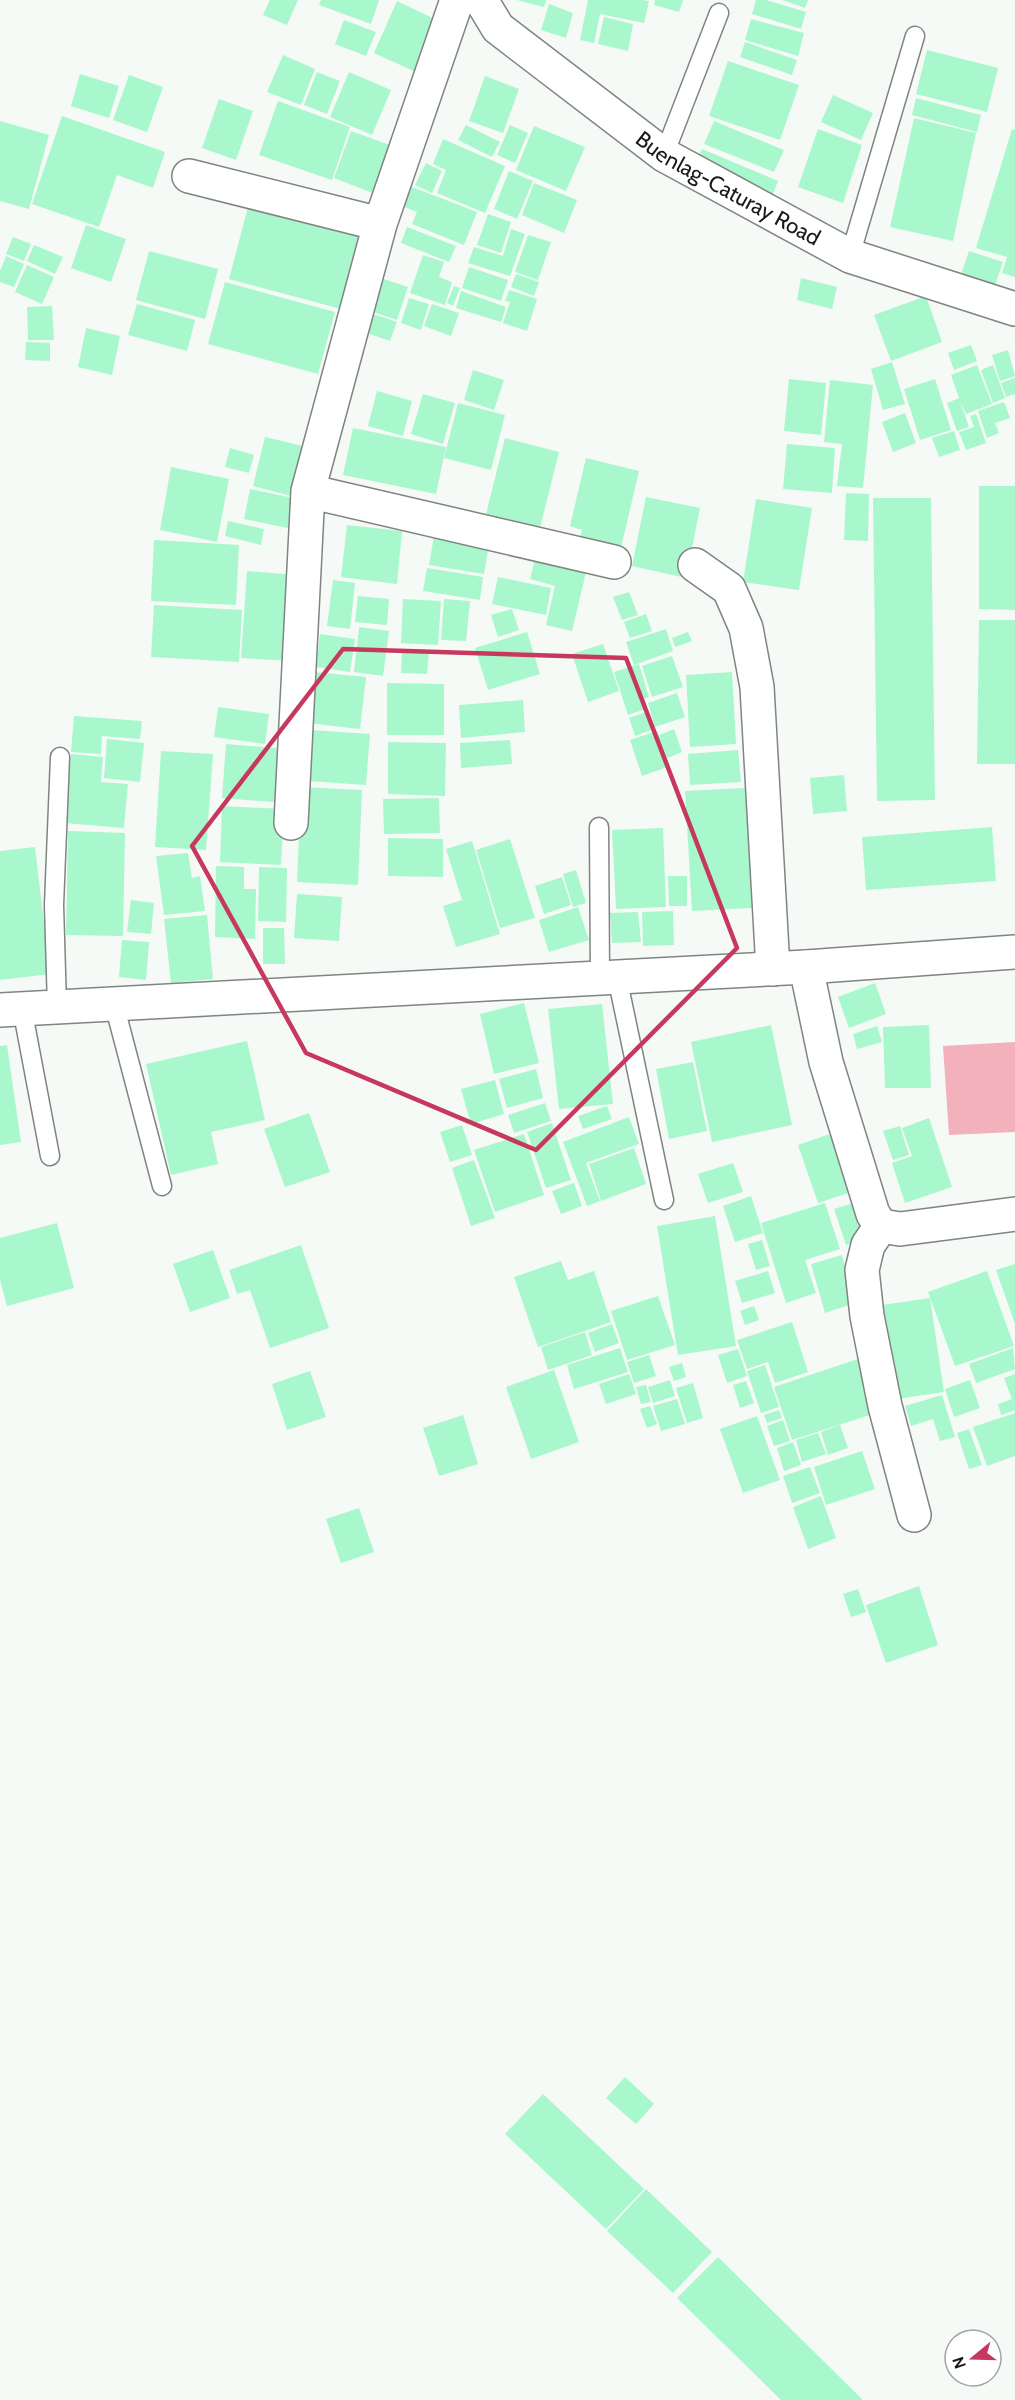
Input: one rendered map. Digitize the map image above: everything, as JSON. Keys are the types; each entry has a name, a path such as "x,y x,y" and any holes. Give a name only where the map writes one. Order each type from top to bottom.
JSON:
{"street":[{"path":"291,823 308,491 380,224 457,0"},
{"name":"Buenlag-Caturay Road","path":"482,0 498,28 663,155 850,256 1015,309"},
{"path":"189,176 380,224"},
{"path":"308,491 614,562"},
{"path":"695,565 729,589 746,628 757,687 773,969"},
{"path":"11,1009 773,969 1015,952"},
{"path":"806,967 826,1062 873,1214 881,1226 900,1229 1015,1214"},
{"path":"881,1226 868,1245 862,1270 867,1316 885,1407 914,1515"}],"lane":[{"path":"663,155 718,13"},
{"path":"850,256 915,36"},
{"path":"57,1007 54,905 60,757"},
{"path":"599,827 608,978 664,1200"},
{"path":"114,1004 162,1186"},
{"path":"11,1009 50,1156"}],"highlighted area":[{"path":"343,649 626,658 737,948 536,1150 306,1053 192,846"}],"shaded area":[{"path":"1015,1042 1015,1132 949,1135 943,1046"}],"building":[{"path":"270,0 298,0 287,25 263,15"},
{"path":"321,0 379,0 371,24 319,5"},
{"path":"517,0 546,0 544,7"},
{"path":"588,0 649,1 644,23 600,14 594,43 580,40"},
{"path":"655,0 683,0 679,12 654,5"},
{"path":"756,0 766,0 806,12 801,29 752,14"},
{"path":"782,0 808,0 805,8"},
{"path":"397,1 443,23 420,74 374,53"},
{"path":"549,4 573,13 566,38 541,30"},
{"path":"604,17 633,24 628,51 598,44"},
{"path":"751,19 804,33 798,56 745,40"},
{"path":"344,20 376,32 366,56 335,44"},
{"path":"745,42 797,60 792,75 740,57"},
{"path":"927,50 998,68 987,112 916,94"},
{"path":"283,55 315,69 301,105 267,92"},
{"path":"728,61 799,85 780,140 709,116"},
{"path":"317,72 340,81 327,114 304,105"},
{"path":"349,72 391,90 372,135 330,117"},
{"path":"80,74 119,86 109,118 71,106"},
{"path":"129,75 163,87 147,132 113,120"},
{"path":"485,76 519,89 503,133 469,121"},
{"path":"833,95 873,113 861,140 821,122"},
{"path":"916,98 981,115 977,132 912,115"},
{"path":"219,99 253,111 236,160 202,148"},
{"path":"278,101 350,127 332,180 259,155"},
{"path":"62,116 165,152 153,188 117,175 99,227 32,204"},
{"path":"914,118 976,133 953,241 890,227"},
{"path":"0,121 49,135 29,209 0,201"},
{"path":"714,121 784,150 774,172 704,144"},
{"path":"466,125 500,142 492,157 458,140"},
{"path":"510,125 528,133 515,163 497,155"},
{"path":"534,126 585,147 566,191 516,170"},
{"path":"818,129 862,145 843,203 798,187"},
{"path":"1012,129 1015,130 1015,277 1002,273 1007,257 976,248"},
{"path":"351,131 393,146 375,194 334,178"},
{"path":"443,139 505,166 485,213 437,193 446,170 433,164"},
{"path":"702,149 778,181 769,205 730,188 735,175 697,159"},
{"path":"426,163 442,171 432,193 415,185"},
{"path":"509,171 533,181 517,219 494,209"},
{"path":"534,183 577,200 564,233 522,215"},
{"path":"407,185 477,212 464,245 412,224 417,212 400,205"},
{"path":"248,207 360,237 341,309 229,279"},
{"path":"488,214 511,222 501,253 477,245"},
{"path":"86,225 126,239 111,282 71,268"},
{"path":"407,227 456,246 449,262 401,243"},
{"path":"511,229 525,234 510,276 468,263 474,247 503,256"},
{"path":"528,235 551,242 538,280 515,272"},
{"path":"13,237 31,244 24,261 6,254"},
{"path":"34,245 63,257 55,274 27,261"},
{"path":"149,251 218,269 205,319 136,300"},
{"path":"969,251 1003,262 993,291 959,280"},
{"path":"423,255 444,262 439,277 452,282 445,305 410,293"},
{"path":"6,256 24,264 14,287 0,282 0,271"},
{"path":"27,265 54,277 42,304 15,292"},
{"path":"469,267 508,280 501,301 462,288"},
{"path":"516,274 539,282 534,296 511,287"},
{"path":"375,276 408,287 397,320 364,309"},
{"path":"801,278 837,287 832,309 797,300"},
{"path":"225,282 335,312 318,374 208,344"},
{"path":"454,286 460,288 453,306 447,303"},
{"path":"509,290 537,299 527,331 503,323 510,302 505,301"},
{"path":"461,291 506,307 501,322 456,308"},
{"path":"926,296 942,342 891,361 874,315"},
{"path":"409,298 429,304 421,330 401,323"},
{"path":"137,304 195,320 187,351 128,335"},
{"path":"432,304 459,313 451,336 424,326"},
{"path":"52,306 54,340 28,340 27,307"},
{"path":"367,312 397,322 390,341 361,331"},
{"path":"86,328 120,336 112,375 78,367"},
{"path":"26,342 50,343 50,361 25,360"},
{"path":"971,345 977,361 954,370 948,353"},
{"path":"1008,350 1015,376 1000,381 992,355"},
{"path":"892,362 905,404 883,410 871,369"},
{"path":"977,365 992,404 966,414 960,401 969,427 957,431 947,403 959,398 951,375"},
{"path":"993,365 1005,398 993,403 981,370"},
{"path":"473,370 504,380 494,410 464,400"},
{"path":"1015,378 1015,394 1006,397 1001,383"},
{"path":"789,379 826,383 821,435 784,431"},
{"path":"935,379 951,430 920,440 904,389"},
{"path":"830,380 873,385 863,488 837,486 842,444 824,442"},
{"path":"377,391 412,401 403,436 368,426"},
{"path":"423,394 455,403 443,444 411,434"},
{"path":"1004,402 1010,418 995,423 999,433 987,438 978,411"},
{"path":"458,403 505,415 491,470 444,458"},
{"path":"905,413 916,443 893,452 882,422"},
{"path":"976,414 986,443 966,450 959,432 974,427 970,416"},
{"path":"353,428 446,447 436,494 343,475"},
{"path":"954,431 960,450 939,457 932,438"},
{"path":"265,437 307,447 295,497 253,486"},
{"path":"505,438 559,452 539,532 485,518"},
{"path":"787,444 835,448 832,493 783,489"},
{"path":"230,448 254,455 249,473 225,467"},
{"path":"586,458 639,471 620,552 579,542 582,530 570,526"},
{"path":"171,467 229,479 217,542 160,530"},
{"path":"979,486 1015,486 1015,610 979,609"},
{"path":"250,489 298,499 292,529 244,519"},
{"path":"846,493 869,494 868,541 844,540"},
{"path":"646,497 700,508 686,578 632,566"},
{"path":"873,498 931,498 935,800 877,801"},
{"path":"756,499 812,508 799,590 743,582"},
{"path":"228,521 264,529 261,545 225,536"},
{"path":"347,525 402,531 397,584 341,577"},
{"path":"434,536 489,545 484,574 429,565"},
{"path":"154,540 239,545 236,605 151,601"},
{"path":"536,555 587,568 572,631 546,625 555,586 530,579"},
{"path":"427,568 483,577 480,600 423,591"},
{"path":"247,571 297,575 291,661 241,658"},
{"path":"498,577 551,588 546,615 492,604"},
{"path":"333,580 355,583 350,629 327,626"},
{"path":"629,592 638,615 622,620 613,597"},
{"path":"358,596 389,599 387,625 355,622"},
{"path":"403,599 441,601 438,645 401,643"},
{"path":"444,599 470,601 466,641 441,640"},
{"path":"154,605 242,610 239,662 151,657"},
{"path":"512,609 519,630 498,637 491,615"},
{"path":"646,614 652,631 630,638 624,622"},
{"path":"979,620 1015,620 1015,764 977,764"},
{"path":"359,627 389,631 383,676 354,672"},
{"path":"666,629 673,651 634,665 626,642"},
{"path":"527,632 540,674 488,690 475,648"},
{"path":"688,632 692,641 675,647 672,638"},
{"path":"320,634 355,639 350,672 316,667"},
{"path":"603,644 619,691 588,702 572,654"},
{"path":"402,650 429,652 427,674 401,673"},
{"path":"672,656 683,687 652,697 642,666"},
{"path":"639,664 649,697 643,699 646,709 628,715 614,672"},
{"path":"314,672 366,677 360,729 307,723"},
{"path":"732,672 736,744 690,747 686,675"},
{"path":"387,683 444,684 444,735 387,735"},
{"path":"677,693 685,717 655,727 648,703"},
{"path":"523,700 525,732 461,738 459,705"},
{"path":"218,707 269,714 265,744 214,737"},
{"path":"649,711 654,729 635,736 629,718"},
{"path":"74,716 142,721 140,739 102,736 101,754 71,752"},
{"path":"674,729 682,752 667,758 670,766 642,776 630,740 657,731 659,735"},
{"path":"311,730 370,734 366,785 308,781"},
{"path":"107,739 144,743 140,782 104,778"},
{"path":"510,740 512,764 461,768 460,743"},
{"path":"388,742 446,743 445,796 388,794"},
{"path":"226,744 289,749 284,803 222,798"},
{"path":"738,750 741,782 690,785 688,754"},
{"path":"161,751 213,754 206,850 155,847"},
{"path":"71,754 103,757 101,782 128,784 124,828 65,823"},
{"path":"844,775 847,811 813,814 810,778"},
{"path":"301,787 362,790 358,885 297,882"},
{"path":"745,788 752,908 692,911 685,791"},
{"path":"439,798 440,833 384,834 383,799"},
{"path":"222,806 284,809 281,865 220,862"},
{"path":"992,827 996,881 866,890 862,837"},
{"path":"663,828 666,907 616,909 612,830"},
{"path":"68,831 125,833 123,936 66,935"},
{"path":"388,838 443,839 443,877 388,876"},
{"path":"510,839 535,918 500,928 476,850"},
{"path":"472,841 500,934 456,947 443,906 462,900 446,849"},
{"path":"35,847 50,974 0,980 0,851"},
{"path":"188,853 192,878 200,876 205,911 164,915 156,856"},
{"path":"216,866 244,867 244,889 256,889 255,939 215,937"},
{"path":"259,867 287,868 286,922 258,921"},
{"path":"576,870 586,903 573,907 563,874"},
{"path":"668,876 687,876 687,906 669,906"},
{"path":"562,877 571,905 544,914 535,886"},
{"path":"297,894 342,897 339,941 294,938"},
{"path":"131,900 154,903 151,934 127,932"},
{"path":"578,907 589,940 549,952 539,920"},
{"path":"673,911 674,945 643,946 642,912"},
{"path":"638,912 641,942 612,943 610,913"},
{"path":"207,915 213,979 171,983 164,919"},
{"path":"263,928 284,928 285,964 263,964"},
{"path":"122,940 149,942 146,980 119,977"},
{"path":"875,983 886,1014 849,1028 838,997"},
{"path":"524,1003 539,1063 494,1074 480,1014"},
{"path":"602,1004 613,1104 559,1109 548,1009"},
{"path":"771,1025 792,1125 712,1142 691,1042"},
{"path":"929,1025 931,1088 885,1088 883,1027"},
{"path":"877,1026 882,1042 857,1049 853,1034"},
{"path":"247,1041 265,1120 211,1132 218,1164 171,1175 146,1064"},
{"path":"7,1045 21,1142 0,1145 0,1046"},
{"path":"693,1062 707,1131 669,1139 656,1069"},
{"path":"536,1069 543,1098 507,1108 499,1079"},
{"path":"495,1080 504,1114 471,1124 461,1089"},
{"path":"545,1103 551,1121 514,1133 508,1115"},
{"path":"607,1106 612,1119 583,1129 578,1116"},
{"path":"309,1113 330,1172 285,1187 264,1129"},
{"path":"629,1117 639,1144 586,1163 600,1201 587,1206 563,1142"},
{"path":"929,1118 952,1187 905,1203 892,1163 912,1156 902,1128"},
{"path":"552,1123 571,1180 546,1188 527,1132"},
{"path":"462,1125 472,1155 450,1162 440,1132"},
{"path":"900,1126 909,1155 893,1160 883,1131"},
{"path":"833,1133 854,1191 818,1203 798,1145"},
{"path":"524,1134 544,1195 495,1212 474,1150"},
{"path":"634,1148 646,1184 601,1201 589,1164"},
{"path":"474,1160 495,1218 471,1226 452,1168"},
{"path":"733,1163 743,1192 708,1203 698,1174"},
{"path":"574,1183 582,1206 561,1214 552,1191"},
{"path":"751,1196 763,1233 735,1242 723,1206"},
{"path":"825,1203 840,1249 805,1260 816,1293 786,1303 761,1223"},
{"path":"853,1203 865,1239 846,1245 834,1209"},
{"path":"715,1216 736,1346 678,1355 657,1226"},
{"path":"57,1223 74,1288 7,1306 0,1280 0,1238"},
{"path":"762,1240 770,1266 756,1270 748,1244"},
{"path":"301,1245 329,1328 270,1348 250,1290 237,1294 229,1270"},
{"path":"213,1250 230,1298 190,1312 173,1264"},
{"path":"842,1255 855,1303 825,1313 811,1264"},
{"path":"561,1261 568,1280 594,1271 611,1322 538,1347 514,1277"},
{"path":"1015,1264 1015,1324 996,1270"},
{"path":"768,1271 775,1293 742,1303 735,1281"},
{"path":"987,1271 1014,1346 955,1366 928,1292"},
{"path":"658,1296 675,1345 627,1360 611,1311"},
{"path":"930,1298 944,1392 897,1399 882,1305"},
{"path":"754,1306 759,1320 745,1325 740,1311"},
{"path":"792,1322 808,1372 775,1383 768,1362 747,1369 737,1340"},
{"path":"612,1324 619,1343 595,1352 588,1333"},
{"path":"585,1332 592,1355 548,1370 541,1347"},
{"path":"620,1348 628,1372 574,1389 567,1365"},
{"path":"1013,1348 1015,1369 976,1383 969,1364"},
{"path":"738,1349 747,1376 727,1383 718,1355"},
{"path":"649,1355 656,1376 634,1383 627,1362"},
{"path":"858,1359 876,1413 792,1440 774,1387"},
{"path":"682,1363 686,1377 674,1381 669,1367"},
{"path":"765,1365 779,1407 761,1413 747,1371"},
{"path":"554,1370 579,1442 531,1459 506,1387"},
{"path":"310,1371 326,1417 287,1430 272,1384"},
{"path":"629,1374 636,1394 606,1404 599,1384"},
{"path":"1015,1374 1015,1410 1001,1415 998,1404 1012,1399 1004,1378"},
{"path":"670,1380 675,1396 653,1403 648,1387"},
{"path":"970,1380 980,1408 954,1417 945,1389"},
{"path":"746,1381 754,1403 740,1408 733,1385"},
{"path":"693,1383 703,1418 687,1423 676,1388"},
{"path":"646,1385 651,1402 641,1404 636,1387"},
{"path":"942,1395 955,1437 940,1441 933,1419 911,1426 905,1406"},
{"path":"677,1399 685,1424 661,1431 653,1406"},
{"path":"650,1406 657,1424 647,1428 640,1409"},
{"path":"779,1410 782,1418 767,1423 764,1415"},
{"path":"1015,1413 1015,1456 987,1466 973,1427"},
{"path":"463,1415 478,1464 439,1476 423,1428"},
{"path":"757,1416 780,1480 743,1493 720,1429"},
{"path":"783,1420 790,1441 774,1446 767,1426"},
{"path":"840,1425 848,1448 828,1455 821,1432"},
{"path":"969,1429 982,1465 969,1469 957,1433"},
{"path":"818,1433 826,1454 802,1462 796,1440"},
{"path":"793,1442 801,1465 784,1471 777,1448"},
{"path":"862,1451 875,1489 826,1505 814,1467"},
{"path":"810,1467 820,1493 792,1503 783,1476"},
{"path":"821,1496 836,1538 808,1549 793,1507"},
{"path":"359,1508 374,1552 341,1563 326,1519"},
{"path":"919,1586 938,1645 886,1663 866,1605"},
{"path":"858,1589 866,1612 851,1617 843,1594"},
{"path":"625,2077 654,2104 636,2124 606,2098"},
{"path":"543,2094 644,2189 606,2229 505,2134"},
{"path":"646,2189 712,2252 673,2293 607,2231"},
{"path":"718,2257 863,2400 781,2400 677,2298"}]}
